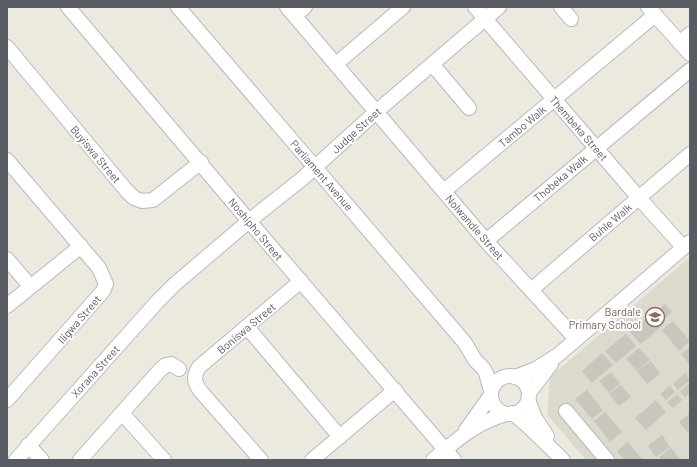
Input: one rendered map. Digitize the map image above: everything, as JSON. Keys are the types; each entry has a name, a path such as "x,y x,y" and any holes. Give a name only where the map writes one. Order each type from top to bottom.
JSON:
{"street":[{"name":"Noshipho Street","path":"68,7 454,460"},
{"name":"Parliament Avenue","path":"178,7 466,343 486,373 491,393"},
{"path":"336,64 402,7"},
{"name":"Thembeka Street","path":"475,7 639,198 686,244"},
{"name":"Judge Street","path":"175,284 315,167 377,111 499,7"},
{"path":"561,7 571,19"},
{"name":"Nolwandle Street","path":"295,10 336,64 486,241 576,339"},
{"path":"651,11 685,39 690,54"},
{"name":"Tambo Walk","path":"444,191 554,99 651,11"},
{"name":"Buyiswa Street","path":"7,47 134,198 142,201 153,200 200,162"},
{"path":"432,64 469,108"},
{"name":"Thobeka Walk","path":"486,241 690,70"},
{"name":"Buhle Walk","path":"530,290 690,154"},
{"name":"Iligwa Street","path":"7,160 99,268 106,284 103,291 7,400"},
{"path":"461,437 498,381 503,377 512,377 536,369 558,355 686,244"},
{"path":"7,306 81,246"},
{"path":"7,259 30,286"},
{"name":"Boniswa Street","path":"261,460 203,394 195,383 196,372 301,281"},
{"name":"Xorana Street","path":"16,460 157,302 175,284"},
{"path":"247,327 340,437"},
{"name":"Parliament Avenue","path":"466,343 492,365 512,377"},
{"path":"433,460 461,437 485,421 522,409 528,397 558,355"},
{"path":"80,460 160,370 166,365 171,364 179,369"},
{"path":"512,377 524,383 535,418 560,457"},
{"path":"312,460 394,390"},
{"path":"491,393 494,405 502,412 510,414 560,457"},
{"path":"566,411 606,460"},
{"path":"122,413 155,457"},
{"path":"28,445 42,460"}],"shaded area":[{"name":"Bardale Primary School","path":"690,257 690,460 586,460 547,414 550,377"}],"building":[{"path":"665,304 672,312 662,321 655,313"},
{"path":"651,314 662,326 641,344 630,332"},
{"path":"673,321 690,341 679,351 662,330"},
{"path":"626,334 636,346 616,363 605,351"},
{"path":"690,347 690,365 681,354"},
{"path":"639,348 650,360 637,371 626,359"},
{"path":"602,353 613,365 592,383 582,371"},
{"path":"651,361 660,374 647,384 637,371"},
{"path":"611,372 620,384 609,393 599,381"},
{"path":"685,373 690,380 678,390 673,384"},
{"path":"690,383 690,393 685,397 680,391"},
{"path":"621,385 631,397 619,406 609,394"},
{"path":"670,386 675,392 666,400 660,394"},
{"path":"587,390 603,410 592,419 575,399"},
{"path":"677,394 682,400 673,408 667,402"},
{"path":"656,400 666,412 646,430 635,418"},
{"path":"605,412 622,432 610,442 594,421"},
{"path":"690,413 690,430 687,432 679,422"},
{"path":"662,435 670,447 656,457 648,446"},
{"path":"628,442 643,460 624,460 617,451"},
{"path":"671,448 680,459 661,460 659,457"}],"place":[{"name":"Bardale Primary School","path":"655,317"}]}
